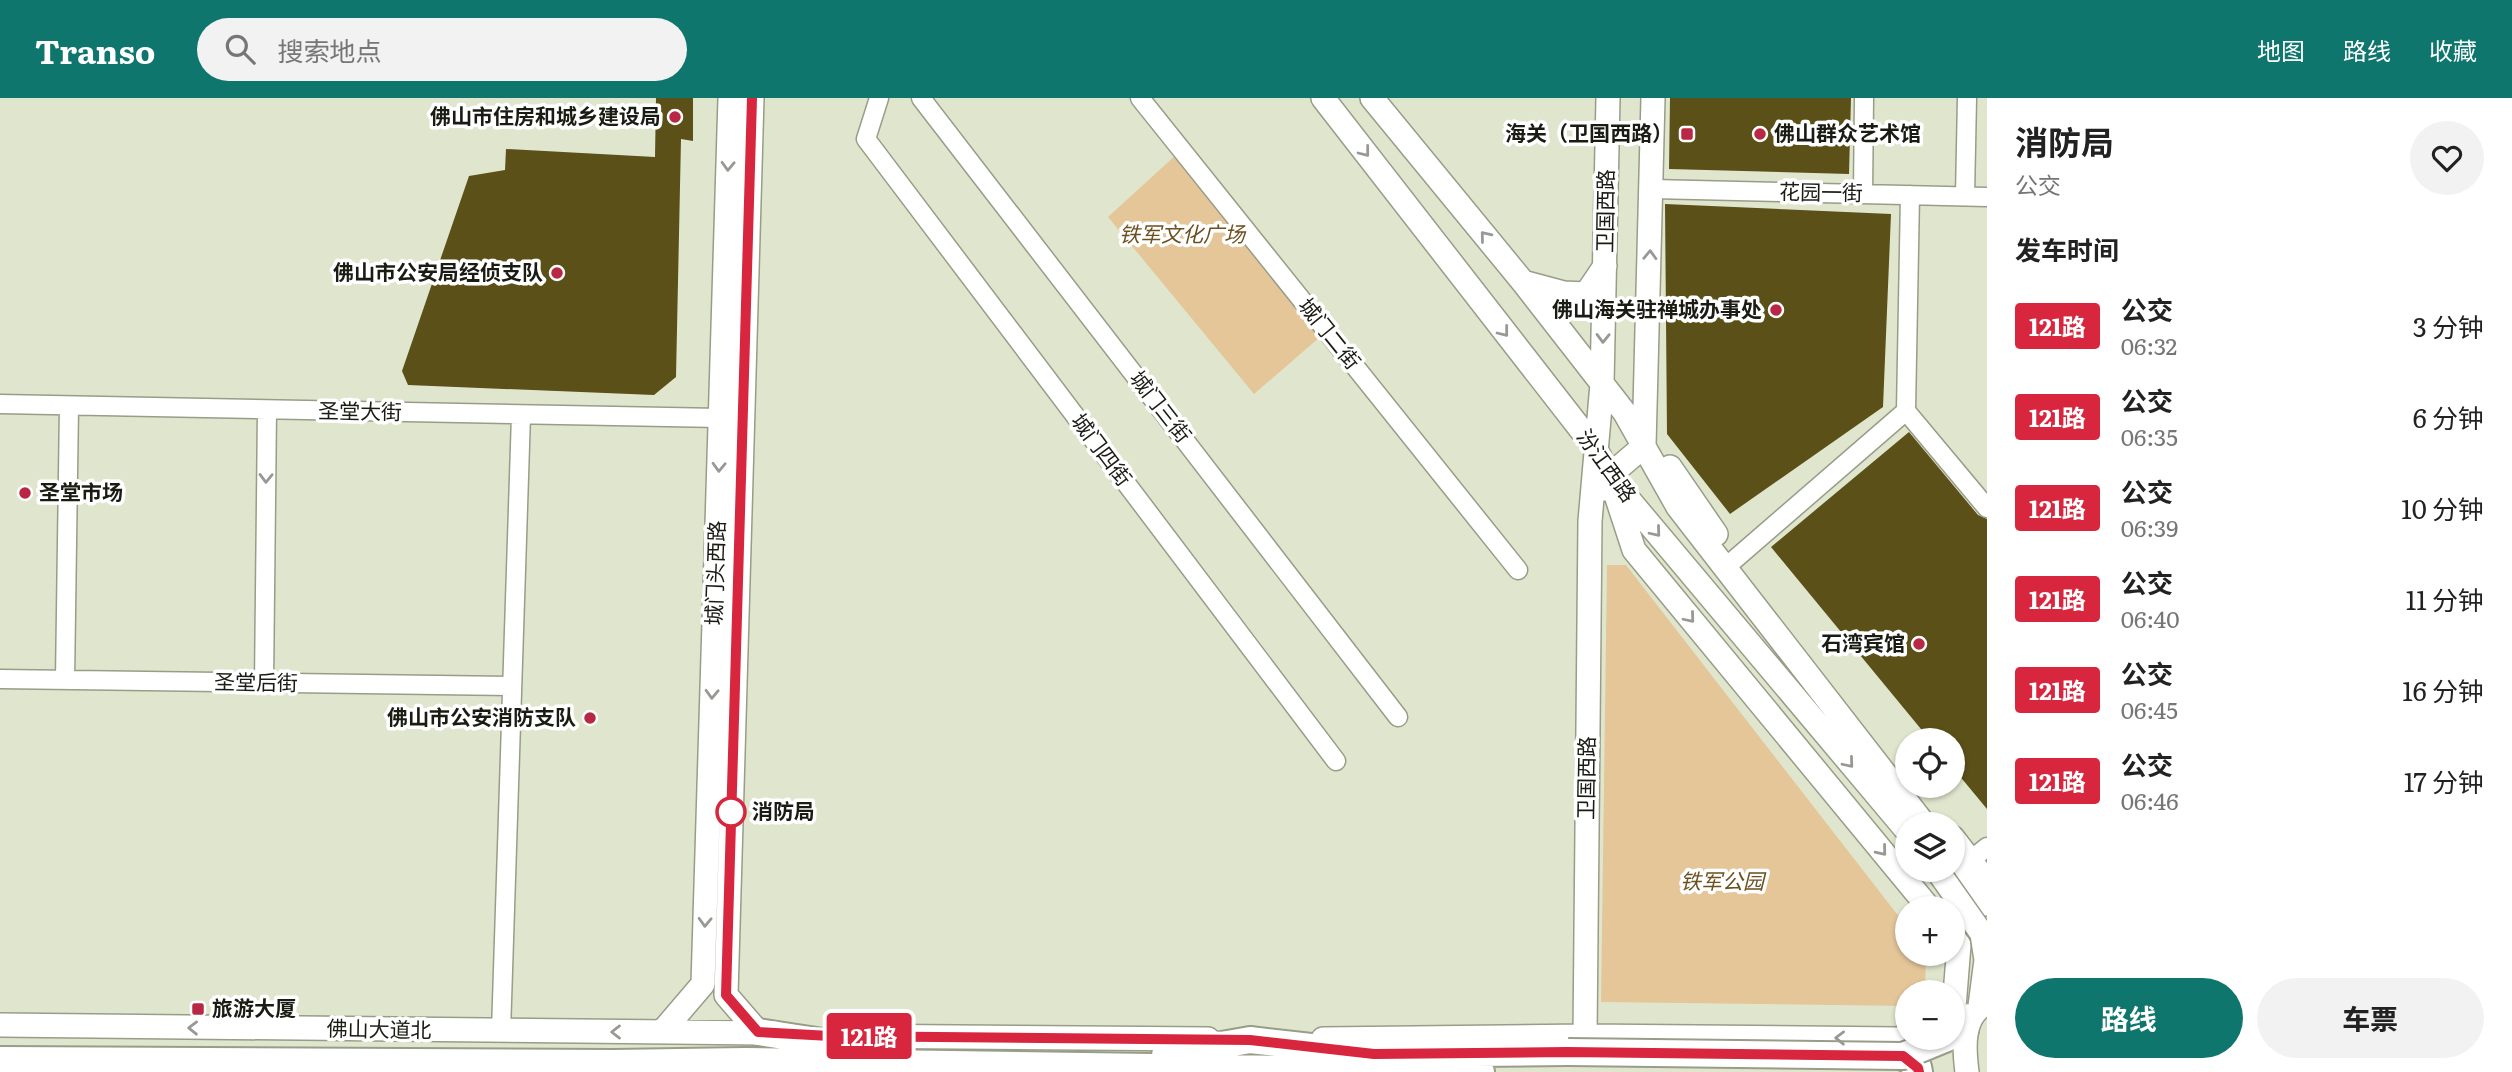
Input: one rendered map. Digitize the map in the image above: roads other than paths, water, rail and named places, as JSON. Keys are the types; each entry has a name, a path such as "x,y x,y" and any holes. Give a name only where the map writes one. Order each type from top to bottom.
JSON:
{"highway":[{"path":"758,1032 953,1063"},
{"path":"1107,1065 1250,1040 1374,1054 1576,1044 1905,1055"},
{"name":"佛山大道北","path":"0,1060 953,1063 1482,1072"}],"main road":[{"name":"城门头西路","path":"662,1032 703,984 730,98"},
{"name":"城门头西路","path":"752,98 726,995 758,1032"},
{"name":"汾江西路","path":"1323,98 1596,449 1609,476 1822,730 1901,812"},
{"name":"汾江西路","path":"1372,98 1523,282 1625,413 1678,507 1724,557 1904,812"},
{"name":"卫国西路","path":"1576,1044 1590,521 1602,384 1608,98"},
{"path":"1590,521 1609,476 1644,446 1653,98"},
{"path":"1523,282 1564,293 1586,294 1605,266"},
{"path":"1645,410 1664,460 1724,557 1895,764"},
{"path":"1609,476 1634,550 1919,896"},
{"path":"1776,721 1778,677"},
{"path":"1776,721 1822,730"},
{"path":"1921,798 1933,812"},
{"path":"1970,856 1987,882"},
{"path":"1970,856 1987,904"},
{"path":"1945,882 1982,934 1986,960 1985,998 1965,1015"},
{"name":"佛山大道北","path":"0,1025 1250,1040"},
{"path":"1928,1072 1930,1050"},
{"path":"1964,1050 1967,1072"}],"street":[{"name":"城门四街","path":"879,98 866,139 1336,761"},
{"name":"城门三街","path":"921,98 1398,717"},
{"name":"城门二街","path":"1140,98 1518,570"},
{"path":"1863,194 1864,98"},
{"path":"1967,98 1965,196 1987,197"},
{"name":"花园一街","path":"1652,189 1965,196 1987,209"},
{"path":"1910,195 1906,411 1987,508"},
{"name":"圣堂大街","path":"0,404 720,418"},
{"path":"65,680 69,406"},
{"path":"264,683 267,410"},
{"path":"1724,557 1906,411"},
{"path":"501,1032 521,415"},
{"name":"圣堂后街","path":"0,680 512,686"}],"place":[{"name":"佛山市住房和城乡建设局","path":"675,117"},
{"name":"海关（卫国西路）","path":"1687,134"},
{"name":"佛山群众艺术馆","path":"1760,134"},
{"name":"佛山市公安局经侦支队","path":"557,273"},
{"name":"佛山海关驻禅城办事处","path":"1776,310"},
{"name":"圣堂市场","path":"25,493"},
{"name":"石湾宾馆","path":"1919,644"},
{"name":"佛山市公安消防支队","path":"590,718"},
{"name":"消防局","path":"731,812"},
{"name":"旅游大厦","path":"198,1009"}],"park label":[{"name":"铁军文化广场","path":"1182,235"},
{"name":"铁军公园","path":"1722,882"}]}
